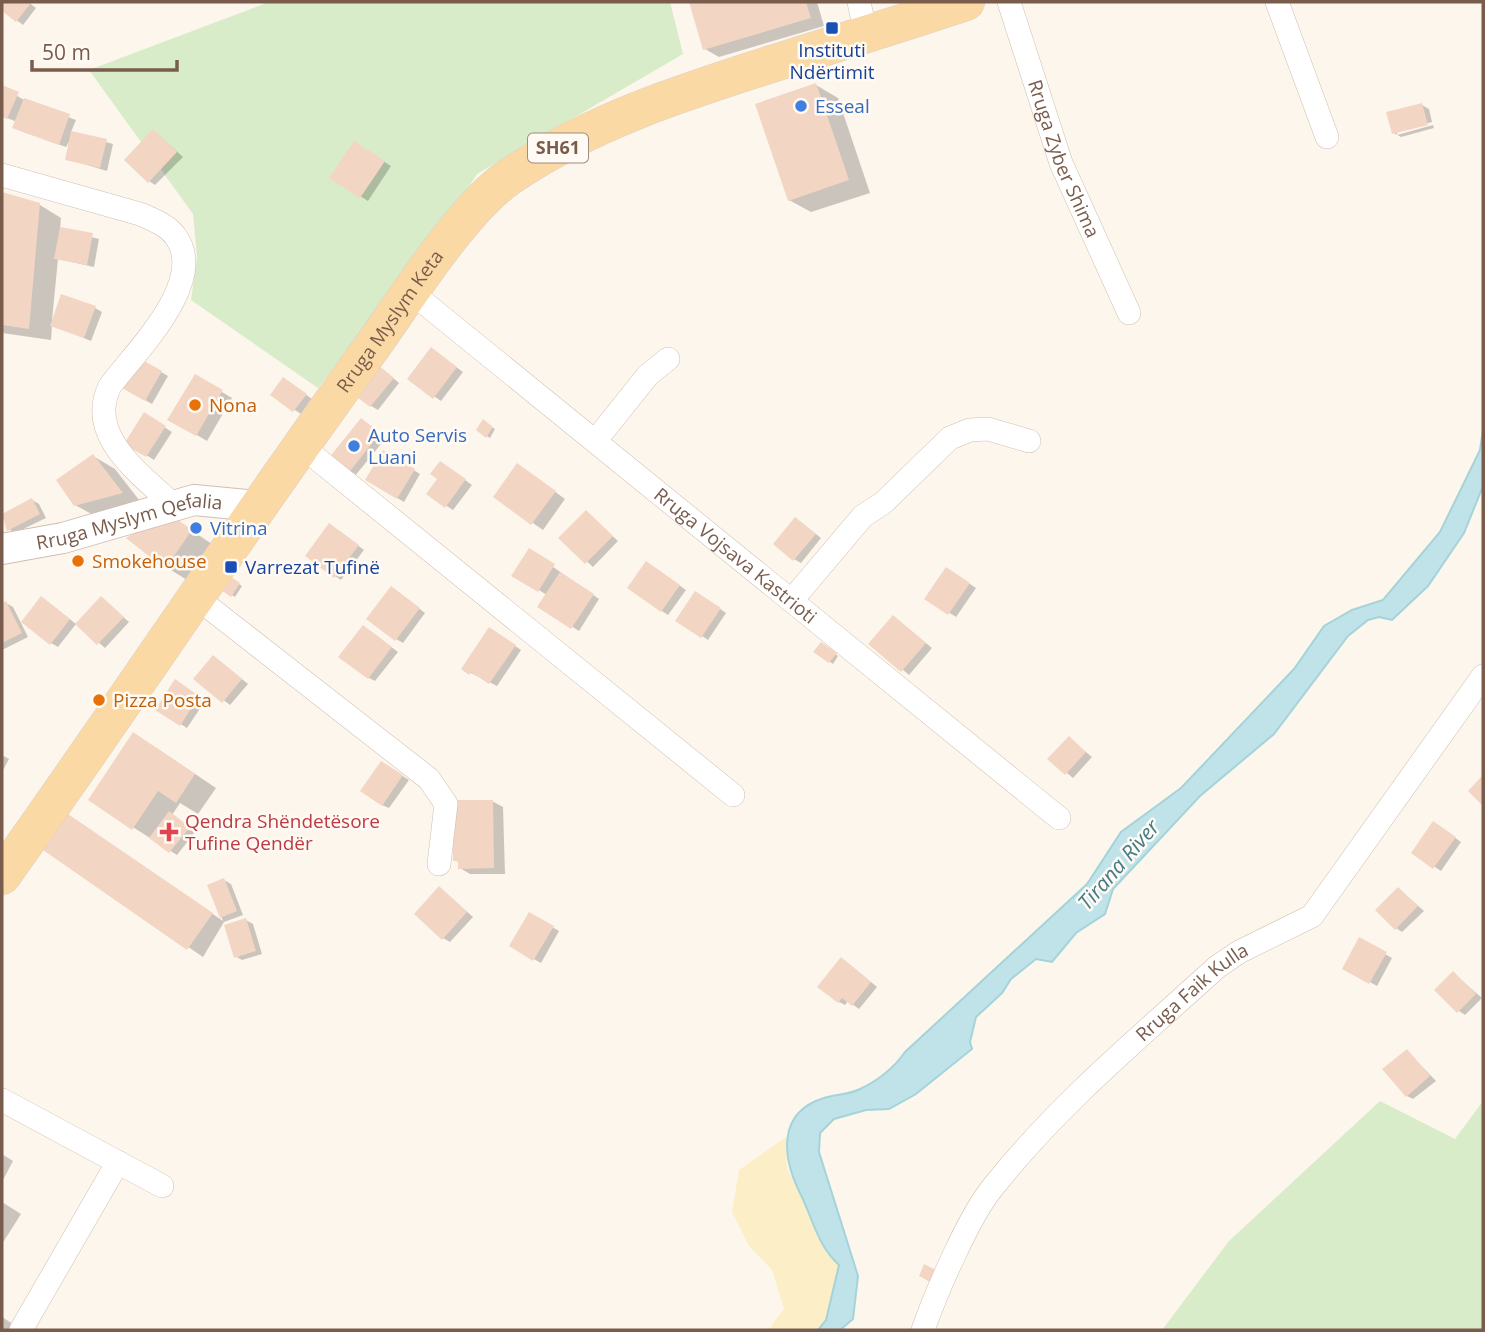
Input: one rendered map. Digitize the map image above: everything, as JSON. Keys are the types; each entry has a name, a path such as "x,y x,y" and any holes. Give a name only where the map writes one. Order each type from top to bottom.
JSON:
{"main road":[{"name":"Rruga Myslym Keta","path":"2,876 197,598 300,445 411,292 485,198 507,178 544,156 673,96 862,18 966,2"}],"street":[{"name":"Rruga Zyber Shima","path":"1009,2 1061,163 1129,313"},
{"path":"1278,2 1326,137"},
{"path":"2,174 140,214 162,224 176,236 183,252 180,289 102,401 102,417 120,453 173,505"},
{"name":"Rruga Vojsava Kastrioti","path":"411,292 1059,818"},
{"path":"596,440 648,375 668,359"},
{"path":"792,600 863,516 883,503 950,438 970,430 988,429 1029,441"},
{"path":"300,445 733,794"},
{"name":"Rruga Myslym Qefalia","path":"2,549 63,538 194,500 258,506"},
{"path":"197,598 429,779 446,804 439,864"},
{"name":"Rruga Faik Kulla","path":"923,1330 980,1207 992,1187 1087,1084 1217,967 1312,915 1483,676"},
{"path":"2,1100 162,1186"},
{"path":"20,1330 118,1162"}],"green space":[{"path":"269,2 670,2 683,54 477,174 444,225 318,388 191,300 197,257 193,214 89,70"},
{"path":"1380,1101 1455,1139 1483,1101 1483,1330 1162,1330 1229,1241"}],"sand":[{"path":"786,1137 787,1169 839,1265 826,1320 818,1330 771,1330 771,1326 784,1309 772,1270 749,1246 732,1212 739,1170"}],"water":[{"name":"Tirana River","path":"1483,430 1483,486 1464,533 1428,586 1392,620 1379,617 1368,620 1348,636 1274,734 1200,796 1113,889 1105,914 1076,933 1052,962 1036,959 1011,979 1002,993 976,1017 970,1042 972,1049 916,1094 889,1109 866,1110 834,1119 820,1133 819,1152 858,1276 853,1319 840,1330 818,1330 826,1320 839,1265 821,1241 790,1167 787,1139 790,1126 797,1115 808,1105 824,1098 860,1089 890,1069 905,1052 1087,884 1121,832 1181,788 1294,669 1324,626 1352,610 1383,600 1440,532 1480,450"}],"building":[{"path":"2,2 31,3 16,22 2,11"},
{"path":"689,2 806,2 811,18 703,50"},
{"path":"816,83 849,180 788,201 755,104"},
{"path":"2,85 19,92 7,119 2,117"},
{"path":"24,98 70,114 59,145 12,128"},
{"path":"1422,103 1428,125 1392,134 1386,112"},
{"path":"153,129 177,152 148,183 124,160"},
{"path":"71,131 107,139 100,168 65,160"},
{"path":"354,141 385,161 360,198 329,178"},
{"path":"2,192 40,203 29,329 2,325"},
{"path":"60,227 93,233 87,265 54,259"},
{"path":"61,294 96,306 84,338 50,326"},
{"path":"431,347 457,367 433,399 407,379"},
{"path":"139,358 162,371 145,401 122,388"},
{"path":"373,361 394,378 370,407 349,391"},
{"name":"Nona","path":"195,374 223,390 196,436 167,420"},
{"path":"283,377 307,394 293,412 270,395"},
{"path":"144,412 166,426 146,457 124,444"},
{"name":"Auto Servis Luani","path":"361,418 380,433 347,475 328,459"},
{"path":"483,419 493,427 486,438 476,430"},
{"path":"383,450 415,469 397,499 365,480"},
{"path":"93,454 123,493 74,506 56,480"},
{"path":"440,461 466,479 445,508 426,494 437,479 430,474"},
{"path":"517,463 556,491 531,525 493,497"},
{"path":"32,498 40,514 7,531 2,514"},
{"path":"586,510 613,536 585,564 558,538"},
{"path":"167,512 192,530 165,569 126,538"},
{"path":"795,517 816,534 793,561 773,544"},
{"path":"329,523 359,545 334,578 305,556"},
{"path":"529,548 555,564 538,592 511,576"},
{"path":"646,561 680,585 661,612 627,588"},
{"path":"946,567 970,583 948,615 924,599"},
{"path":"560,572 594,594 571,629 537,607"},
{"path":"228,575 240,583 231,597 218,588"},
{"path":"391,586 420,608 395,641 366,619"},
{"path":"695,591 721,608 701,638 675,621"},
{"path":"41,596 70,619 50,645 21,622"},
{"path":"101,596 124,617 97,645 75,624"},
{"path":"6,601 22,633 2,643 2,603"},
{"path":"893,615 926,643 901,672 868,644"},
{"path":"363,625 392,647 368,679 338,657"},
{"path":"489,627 516,645 489,684 461,669"},
{"path":"821,642 837,653 829,663 813,652"},
{"path":"213,655 242,679 222,703 193,679"},
{"path":"175,679 199,696 180,726 155,710"},
{"path":"133,732 195,774 176,803 158,791 132,830 88,800"},
{"path":"1069,736 1086,752 1065,775 1047,759"},
{"path":"381,761 403,775 382,806 360,791"},
{"path":"1483,775 1483,806 1468,791"},
{"path":"452,800 493,800 494,868 458,869 458,861 453,861"},
{"name":"Qendra Shëndetësore Tufine Qendër","path":"169,811 190,827 169,853 149,838"},
{"path":"68,814 213,913 187,950 43,850"},
{"path":"1433,821 1456,837 1433,869 1411,853"},
{"path":"224,878 237,911 220,918 207,885"},
{"path":"439,886 467,912 442,940 414,914"},
{"path":"1398,887 1418,906 1395,930 1375,910"},
{"path":"529,912 554,926 533,961 509,946"},
{"path":"246,918 256,951 234,958 224,925"},
{"path":"1359,937 1387,952 1369,984 1342,969"},
{"path":"841,957 871,982 852,1006 842,998 838,1003 817,987"},
{"path":"1453,971 1476,994 1457,1013 1434,990"},
{"path":"1407,1049 1430,1076 1406,1097 1382,1069"},
{"path":"924,1264 938,1271 932,1283 919,1276"}],"place":[{"name":"Instituti Ndërtimit","path":"832,28"},
{"name":"Esseal","path":"801,106"},
{"name":"Nona","path":"195,405"},
{"name":"Auto Servis Luani","path":"354,446"},
{"name":"Vitrina","path":"196,528"},
{"name":"Smokehouse","path":"78,561"},
{"name":"Varrezat Tufinë","path":"231,567"},
{"name":"Pizza Posta","path":"99,700"},
{"name":"Qendra Shëndetësore Tufine Qendër","path":"169,832"}]}
